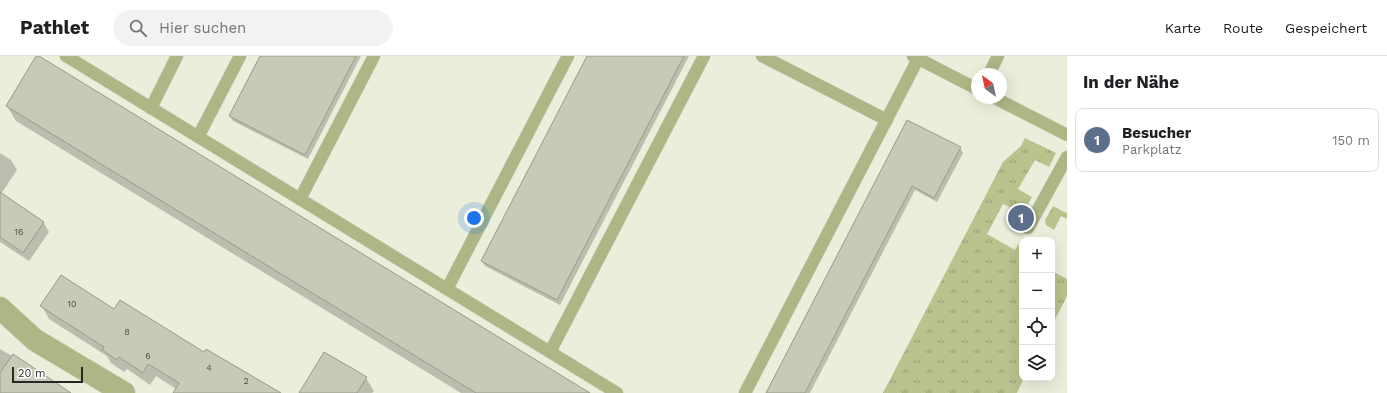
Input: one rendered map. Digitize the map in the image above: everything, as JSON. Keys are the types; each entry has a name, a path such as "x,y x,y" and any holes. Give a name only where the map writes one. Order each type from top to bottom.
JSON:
{"street":[{"path":"0,308 35,340 124,393"}],"lane":[{"path":"66,56 617,393"},
{"path":"151,108 178,56"},
{"path":"198,137 240,56"},
{"path":"300,199 374,56"},
{"path":"447,289 568,56"},
{"path":"550,352 704,56"},
{"path":"762,56 887,120"},
{"path":"992,68 998,56"},
{"path":"745,393 887,120 916,57 971,86"},
{"path":"1007,104 1067,135"},
{"path":"1028,228 1067,157"}],"green space":[{"path":"1025,138 1056,153 1049,167 1035,160 1018,189 1032,197 1025,210 1019,212 1003,204 987,234 1015,250 1019,243 1019,381 1023,381 1017,393 883,393 1003,162 1021,146"},
{"path":"1053,206 1066,213 1067,212 1067,219 1061,216 1054,230 1046,225 1045,220"},
{"path":"1055,273 1067,279 1067,296 1055,319"}],"building":[{"path":"36,56 39,56 590,393 476,393 6,106"},
{"path":"260,56 356,56 305,155 229,116"},
{"path":"587,56 684,56 557,300 481,261"},
{"path":"907,120 961,147 934,198 912,186 805,393 766,393"},
{"path":"0,192 44,222 23,253 0,237"},
{"path":"61,275 114,309 120,300 204,352 206,349 281,393 173,393 179,383 148,364 143,373 119,357 117,360 102,350 104,347 40,306"},
{"path":"324,352 367,377 357,393 299,393"},
{"path":"13,354 71,393 0,393 0,373"}],"place":[{"name":"Besucher","path":"1021,218"}]}
